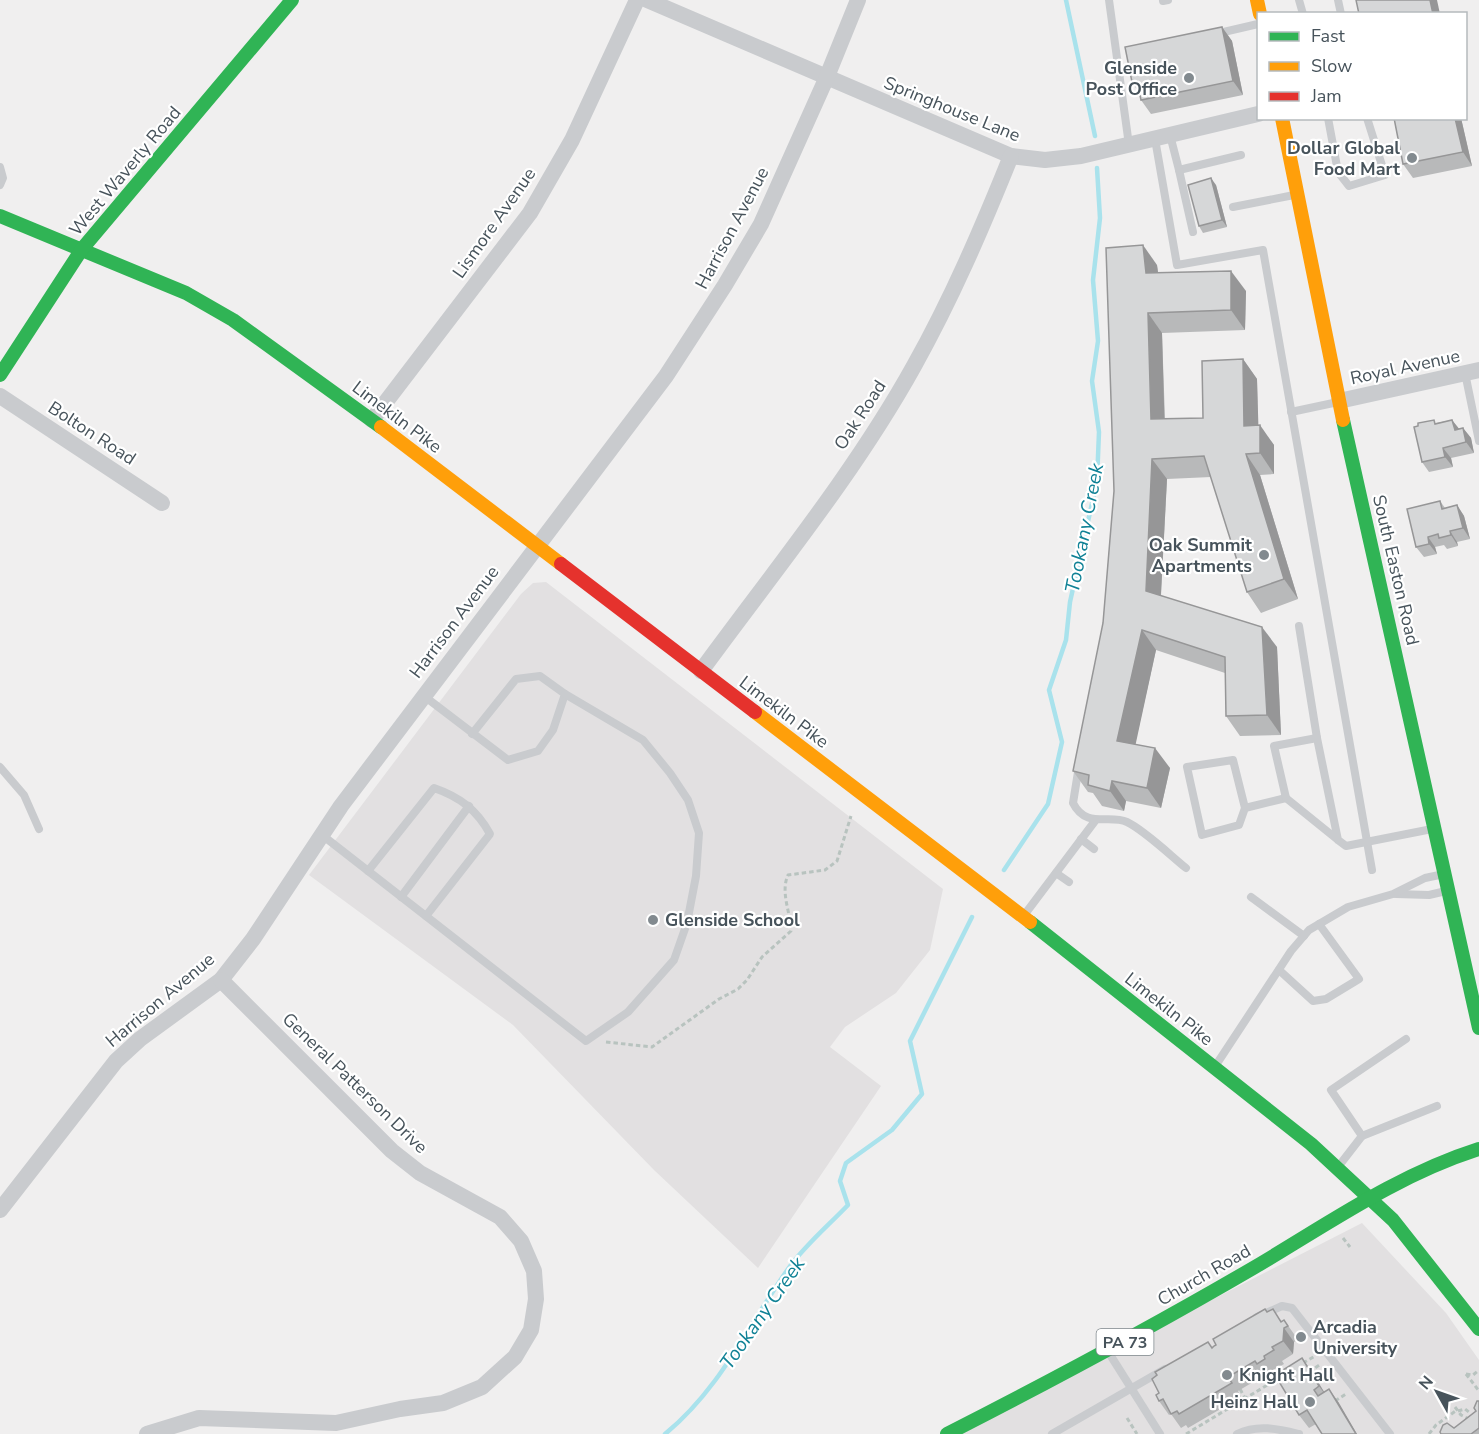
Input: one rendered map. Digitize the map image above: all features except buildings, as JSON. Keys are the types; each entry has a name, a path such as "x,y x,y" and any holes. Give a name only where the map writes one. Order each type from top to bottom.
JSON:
{"main road":[{"name":"West Waverly Road","path":"0,375 82,249 292,0"},
{"name":"South Easton Road","path":"1282,120 1340,401 1479,1028"},
{"name":"Limekiln Pike","path":"0,216 186,293 215,309 372,420 1023,917 1338,1168 1371,1196 1393,1220 1479,1329"},
{"name":"Church Road","path":"947,1434 1108,1351 1371,1196 1431,1165 1479,1149"}],"street":[{"name":"Lismore Avenue","path":"372,420 530,213 572,140 637,0"},
{"name":"Springhouse Lane","path":"647,0 826,79 1011,156 1060,158 1129,145 1257,114"},
{"name":"Harrison Avenue","path":"0,1210 116,1061 140,1039 221,980 253,939 322,835 424,696 666,376 726,285 760,224 826,79 858,0"},
{"name":"Oak Road","path":"701,671 851,467 908,377 974,249 1011,156"},
{"name":"Royal Avenue","path":"1340,401 1472,372"},
{"name":"Bolton Road","path":"0,396 162,503"},
{"path":"1466,970 1479,959"},
{"name":"General Patterson Drive","path":"147,1434 199,1419 336,1423 456,1399 493,1379 514,1358 528,1336 534,1314 534,1279 529,1256 521,1241 500,1216 420,1173 392,1151 221,980"}],"lane":[{"path":"1109,0 1129,145"},
{"path":"1204,37 1257,24"},
{"path":"1118,57 1128,55"},
{"path":"1328,120 1338,172 1349,186 1385,176 1368,120"},
{"path":"1163,137 1179,170 1193,232"},
{"path":"1163,137 1177,265 1263,250 1371,870"},
{"path":"1179,170 1241,155"},
{"path":"0,167 3,178 0,184"},
{"path":"1233,207 1298,195"},
{"path":"1472,372 1479,441"},
{"path":"1291,412 1340,401"},
{"path":"1299,626 1317,738 1338,840"},
{"path":"322,835 586,1041 628,1012 674,960 690,911 696,876 699,833 688,800 670,773 643,740 565,694 540,676 516,679 472,734"},
{"path":"424,696 508,759 538,751 553,730 565,694"},
{"path":"1317,738 1274,746 1286,798 1338,840 1346,846 1434,828"},
{"path":"1081,756 1073,803 1075,808 1095,821 1125,821 1186,868"},
{"path":"1233,759 1245,808 1239,825 1202,835 1187,767 1233,759"},
{"path":"0,767 24,795 39,829"},
{"path":"368,871 434,788 453,794 469,806 482,818 490,834 426,916"},
{"path":"1245,808 1286,798"},
{"path":"401,897 469,806"},
{"path":"1023,917 1095,821"},
{"path":"1081,839 1094,849"},
{"path":"1056,873 1069,882"},
{"path":"1215,1068 1279,970 1304,936 1318,924 1348,907 1393,894 1425,878 1444,874"},
{"path":"1393,894 1429,895 1448,891"},
{"path":"1251,897 1304,936"},
{"path":"1279,970 1313,1000 1326,999 1359,978 1318,924"},
{"path":"1362,1136 1331,1090 1406,1039"},
{"path":"1338,1168 1362,1136 1437,1106"},
{"path":"1249,1322 1282,1306 1292,1308 1390,1434"},
{"path":"1108,1351 1160,1434"},
{"path":"1052,1434 1171,1366"},
{"path":"1237,1434 1253,1428 1275,1428 1299,1434"}],"path":[{"path":"586,1041 652,1047 719,999 738,989 762,957 791,931 786,901 785,882 788,875 825,870 837,861 851,816"},
{"path":"1345,1232 1341,1236 1350,1247"},
{"path":"1300,1365 1317,1355"},
{"path":"1305,1374 1323,1363"},
{"path":"1479,1370 1473,1375 1466,1374 1479,1391"},
{"path":"1186,1434 1282,1376"},
{"path":"1240,1389 1250,1407"},
{"path":"1326,1407 1346,1394"},
{"path":"1429,1434 1436,1425 1458,1410 1465,1409 1470,1413"},
{"path":"1458,1410 1462,1423"},
{"path":"1458,1410 1472,1422 1465,1427"},
{"path":"1126,1418 1137,1434"}],"shaded area":[{"name":"Glenside School","path":"546,582 943,889 930,950 896,993 845,1027 830,1047 881,1086 758,1268 654,1170 513,1025 309,875 521,594 533,583"},
{"name":"Arcadia University","path":"1362,1223 1446,1313 1479,1360 1479,1434 940,1434 1053,1381"}],"waterway":[{"name":"Tookany Creek","path":"1066,0 1095,136"},
{"name":"Tookany Creek","path":"1004,870 1048,804 1062,742 1049,690 1066,640 1070,602 1097,481 1099,432 1092,381 1098,341 1093,280 1100,218 1097,168"},
{"name":"Tookany Creek","path":"665,1434 702,1397 718,1377 794,1260 848,1205 840,1181 846,1163 892,1130 922,1094 910,1041 972,917"}],"traffic: fast":[{"path":"0,375 82,249 292,0"},
{"path":"0,216 186,293 233,320 381,427"},
{"path":"1343,420 1479,1028"},
{"path":"1030,922 1311,1144 1393,1220 1479,1329"},
{"path":"947,1434 1179,1311 1391,1186 1479,1149"}],"traffic: slow":[{"path":"1257,0 1260,12"},
{"path":"1282,120 1343,420"},
{"path":"381,427 561,564"},
{"path":"755,712 1030,922"}],"traffic: jam":[{"path":"561,564 755,712"}],"place":[{"name":"Glenside Post Office","path":"1189,78"},
{"name":"Dollar Global Food Mart","path":"1412,158"},
{"name":"Oak Summit Apartments","path":"1264,555"},
{"name":"Glenside School","path":"653,920"},
{"name":"Arcadia University","path":"1301,1337"},
{"name":"Knight Hall","path":"1227,1375"},
{"name":"Heinz Hall","path":"1310,1402"}]}
